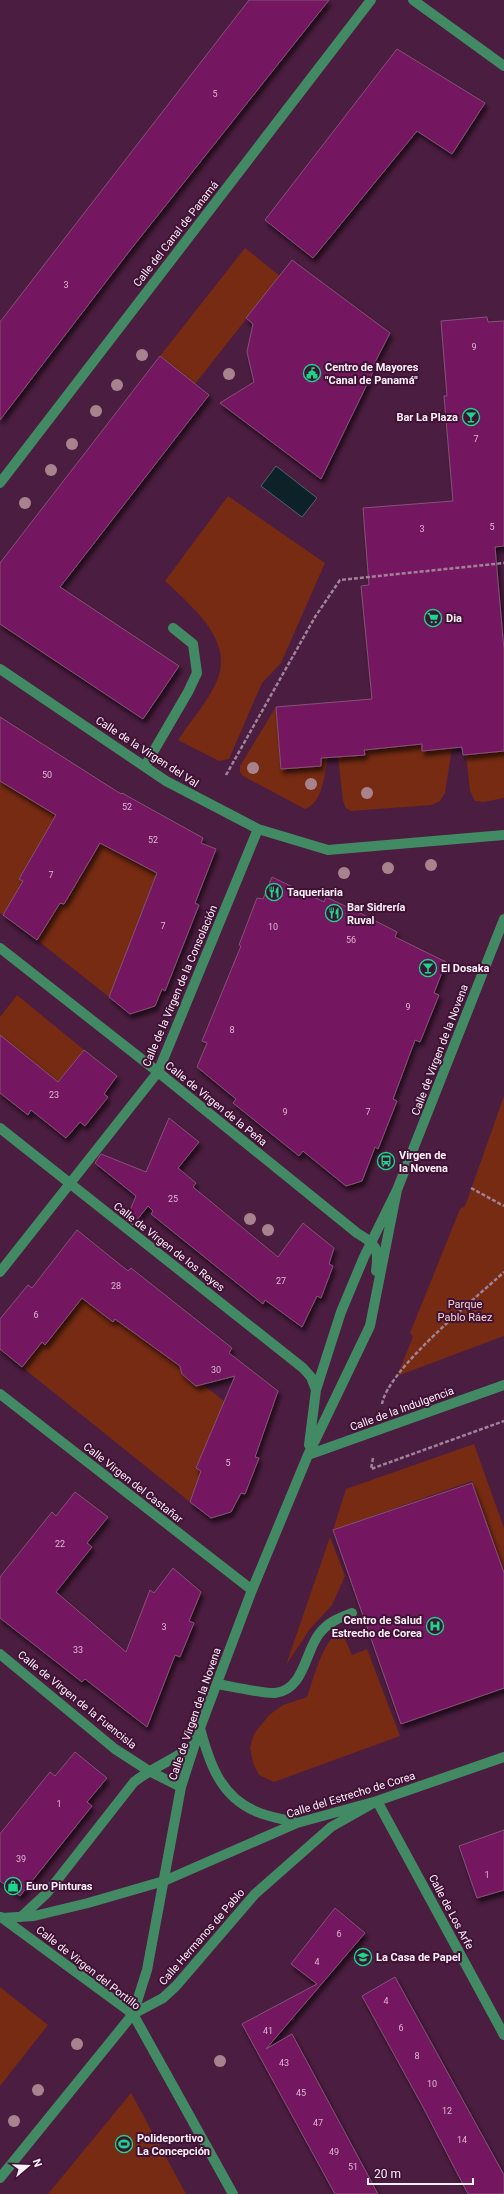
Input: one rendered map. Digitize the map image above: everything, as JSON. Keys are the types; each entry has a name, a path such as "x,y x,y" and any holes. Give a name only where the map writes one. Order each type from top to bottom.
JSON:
{"street":[{"name":"Calle del Canal de Panamá","path":"0,483 371,0"},
{"path":"413,0 504,66"},
{"path":"145,766 167,724 188,692 197,673 193,644 173,628"},
{"name":"Calle de la Virgen del Val","path":"0,669 145,766 212,806 258,829 328,850 504,835"},
{"name":"Calle de la Virgen de la Consolación","path":"0,1272 158,1072 258,829"},
{"name":"Calle de Virgen de la Novena","path":"308,1455 316,1390 342,1312 371,1241 398,1190 504,919"},
{"name":"Calle de Virgen de la Peña","path":"0,948 158,1072 351,1228 371,1241"},
{"name":"Calle de Virgen de los Reyes","path":"0,1128 303,1368 311,1377 316,1390"},
{"name":"Calle de Virgen de la Novena","path":"133,2014 147,1970 182,1788 200,1728 252,1590 308,1455 370,1326 398,1190"},
{"path":"371,1241 377,1253 374,1279 377,1297"},
{"name":"Calle de la Indulgencia","path":"308,1455 504,1386"},
{"name":"Calle Virgen del Castañar","path":"0,1394 252,1590"},
{"path":"217,1684 275,1693 289,1686 299,1677 318,1634 331,1621 352,1613"},
{"name":"Calle de Virgen de la Fuencisla","path":"0,1654 115,1749 148,1771 182,1788"},
{"path":"200,1728 208,1758 218,1780 238,1802 256,1812 297,1823"},
{"path":"22,1917 47,1893 134,1782 148,1771 173,1760 195,1744"},
{"name":"Calle del Estrecho de Corea","path":"1,1917 34,1916 88,1903 164,1881 297,1823 377,1801 504,1757"},
{"name":"Calle Hermanos de Pablo","path":"0,2178 133,2014 163,1998 176,1986 255,1894 330,1827 377,1801"},
{"name":"Calle de Los Arfe","path":"377,1801 504,2035"},
{"name":"Calle de Virgen del Portillo","path":"1,1917 133,2014 233,2194"}],"path":[{"path":"226,775 315,617 340,580 504,563"},
{"path":"471,1188 504,1206"},
{"path":"378,1430 384,1394 420,1348 504,1272"},
{"path":"371,1469 504,1421"}],"green space":[{"path":"245,248 280,276 195,384 160,356"},
{"path":"228,496 325,563 281,663 262,683 229,759 219,761 178,740 203,705 216,683 221,668 220,653 216,639 208,626 187,602 165,581"},
{"path":"276,707 281,769 321,766 321,759 328,758 324,780 319,795 311,806 305,809 243,776 240,772 240,766"},
{"path":"422,745 452,748 445,793 440,801 432,805 351,811 346,808 343,801 338,757 364,755 364,750"},
{"path":"504,751 504,798 484,802 475,801 470,791 466,754"},
{"path":"4,776 66,814 39,845 19,878 23,881 3,915 0,913 0,783"},
{"path":"100,838 120,849 118,853 137,863 140,859 158,870 109,997 37,940 60,903 64,904"},
{"path":"17,995 84,1050 58,1082 0,1036 0,1017"},
{"name":"Parque Pablo Ráez","path":"504,1096 504,1336 397,1376 413,1337 410,1333 460,1209 465,1206"},
{"path":"82,1290 98,1303 94,1308 112,1322 116,1317 180,1366 182,1374 196,1386 202,1384 228,1404 210,1435 196,1468 201,1471 190,1502 22,1367 42,1342 45,1345 67,1318"},
{"path":"474,1444 504,1528 504,1572 472,1481 333,1530 346,1489"},
{"path":"330,1537 345,1576 332,1605 310,1629 286,1665"},
{"path":"341,1630 352,1655 367,1649 400,1736 274,1782 259,1775 253,1763 250,1748 254,1734 269,1715 283,1705 307,1697 316,1670 328,1643"},
{"path":"0,1987 48,2025 0,2086"},
{"name":"Polideportivo La Concepción","path":"131,2093 186,2194 48,2194"}],"water":[{"path":"276,466 317,498 302,517 261,486"}],"building":[{"path":"249,0 329,0 131,249 0,420 0,322"},
{"path":"397,49 485,103 452,154 417,131 313,258 265,220"},
{"name":"Centro de Mayores \"Canal de Panamá\"","path":"292,260 390,333 371,370 373,372 321,479 220,403 254,382 247,352 253,324 246,318"},
{"path":"487,317 488,322 504,321 504,546 495,547 504,650 504,751 463,755 462,747 422,751 422,744 364,750 365,755 321,758 321,766 281,769 276,707 372,699 361,586 369,585 363,508 453,501 444,396 447,396 441,321"},
{"path":"160,356 209,395 60,587 179,666 143,719 0,624 0,563"},
{"path":"0,717 121,794 122,793 203,838 201,843 216,849 195,903 199,905 165,991 162,989 155,1006 130,1014 109,997 157,873 100,843 64,904 60,903 37,940 3,915 23,881 19,879 56,815 0,781"},
{"path":"272,877 324,902 326,897 364,915 397,932 395,937 446,962 434,993 439,995 420,1042 415,1040 393,1099 397,1101 378,1149 375,1147 362,1181 346,1186 303,1151 299,1156 233,1103 236,1099 197,1067 207,1043 202,1041 241,946 239,945 257,898 263,899"},
{"path":"0,1035 58,1082 84,1050 117,1076 104,1094 108,1097 85,1126 80,1122 66,1138 31,1110 28,1115 0,1093"},
{"path":"169,1118 199,1142 178,1168 196,1183 193,1187 278,1257 303,1223 334,1248 329,1264 333,1266 321,1298 317,1296 302,1327 265,1300 263,1304 151,1214 153,1211 148,1206 133,1225 126,1220 136,1196 95,1163 101,1154 146,1172"},
{"path":"77,1230 128,1271 131,1268 232,1348 229,1353 278,1391 255,1457 259,1458 245,1494 241,1493 231,1512 211,1518 190,1502 201,1471 196,1468 235,1376 196,1386 182,1374 180,1366 115,1319 113,1322 82,1298 45,1345 42,1342 22,1367 0,1349 0,1319 28,1285 32,1288"},
{"name":"Centro de Salud Estrecho de Corea","path":"472,1483 504,1573 504,1688 401,1724 333,1530"},
{"path":"75,1492 108,1517 87,1543 92,1547 56,1592 126,1652 150,1590 154,1593 173,1568 201,1592 189,1621 194,1623 180,1657 175,1655 147,1727 85,1679 82,1682 0,1618 0,1577 52,1512 56,1516"},
{"path":"75,1752 107,1778 87,1802 92,1806 20,1896 0,1881 0,1834 50,1772 55,1776"},
{"path":"504,1830 504,1890 477,1898 459,1846"},
{"path":"335,1908 365,1933 266,2049 292,2034 378,2194 335,2194 242,2024 317,1984 291,1964"},
{"path":"395,1977 504,2175 504,2194 468,2194 423,2107 362,1996"}],"place":[{"name":"Centro de Mayores \"Canal de Panamá\"","path":"312,373"},
{"name":"Bar La Plaza","path":"471,417"},
{"name":"Dia","path":"433,618"},
{"name":"Taqueriaria","path":"274,892"},
{"name":"Bar Sidrería Ruval","path":"334,913"},
{"name":"El Dosaka","path":"428,968"},
{"name":"Virgen de la Novena","path":"386,1161"},
{"name":"Centro de Salud Estrecho de Corea","path":"435,1626"},
{"name":"Euro Pinturas","path":"13,1886"},
{"name":"La Casa de Papel","path":"363,1957"},
{"name":"Polideportivo La Concepción","path":"124,2144"}]}
